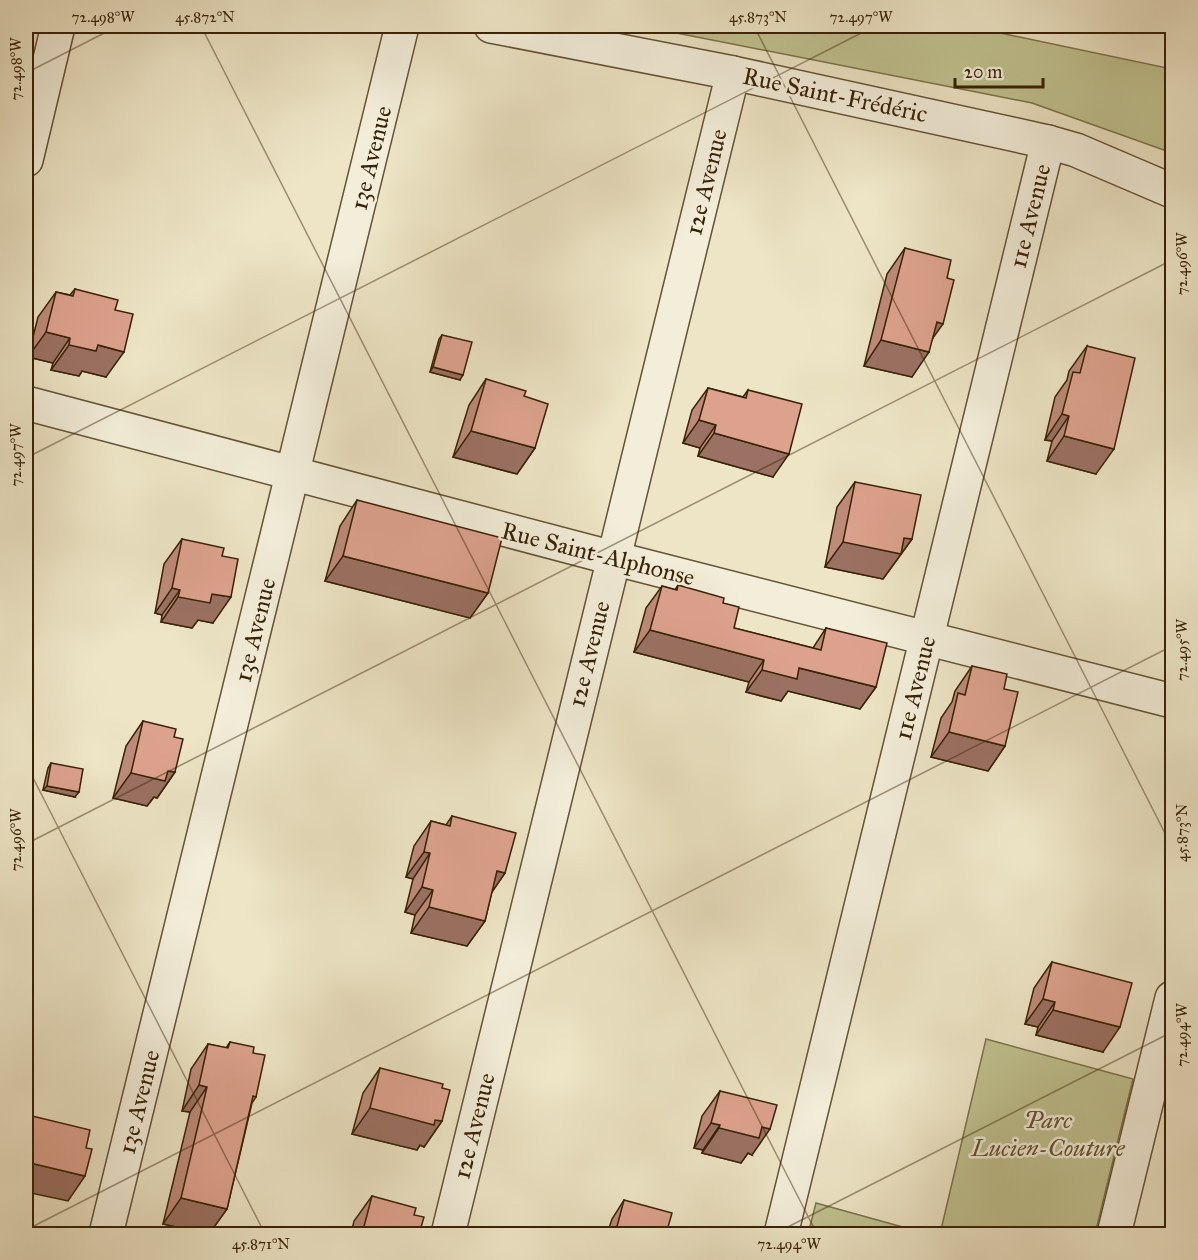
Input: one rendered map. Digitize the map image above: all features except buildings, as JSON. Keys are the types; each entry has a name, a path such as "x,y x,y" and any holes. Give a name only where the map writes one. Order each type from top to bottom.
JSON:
{"street":[{"path":"26,160 58,26"},
{"name":"13e Avenue","path":"106,1234 402,26"},
{"name":"Rue Saint-Frédéric","path":"491,26 733,73 1048,142 1076,150 1173,190"},
{"name":"12e Avenue","path":"448,1234 733,73"},
{"name":"11e Avenue","path":"781,1234 1048,142"},
{"name":"Rue Saint-Alphonse","path":"26,403 613,558 1173,701"},
{"path":"1114,1234 1173,998"}],"green space":[{"path":"641,26 967,26 1172,69 1172,153 1032,103"},
{"name":"Parc Lucien-Couture","path":"986,1039 1133,1079 1095,1234 940,1234"},
{"path":"816,1203 928,1234 808,1234"}]}
